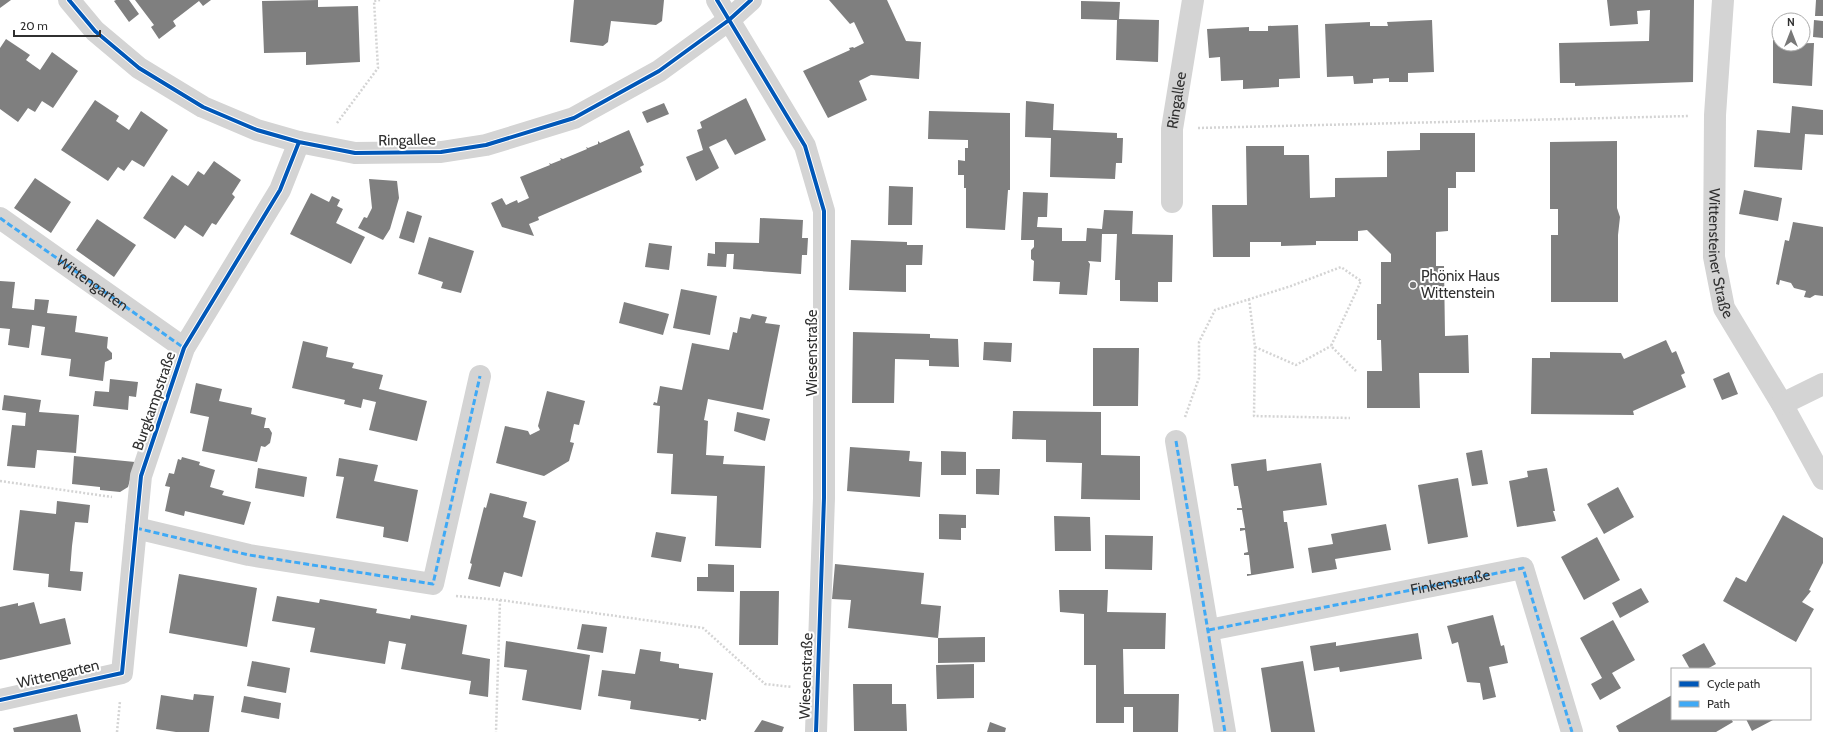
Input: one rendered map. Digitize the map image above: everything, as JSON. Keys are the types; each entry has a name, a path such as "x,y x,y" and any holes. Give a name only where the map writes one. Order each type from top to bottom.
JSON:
{"street":[{"name":"Ringallee","path":"68,0 95,31 139,68 203,107 250,128 299,142 355,153 442,152 486,145 574,118 659,72 729,20 751,0"},
{"name":"Wiesenstraße","path":"717,0 805,146 824,211 824,498 816,732"},
{"name":"Ringallee","path":"1172,202 1172,129 1193,0"},
{"name":"Wittensteiner Straße","path":"1723,0 1715,115 1714,257 1724,308 1782,404 1823,479"},
{"name":"Burgkampstraße","path":"122,672 141,476 184,348 280,190 299,142"},
{"name":"Wittengarten","path":"0,218 184,348"},
{"path":"136,528 249,555 433,584 480,376"},
{"path":"1782,404 1823,384"},
{"path":"1176,442 1209,630 1225,732"},
{"name":"Finkenstraße","path":"1209,630 1523,568 1572,732"},
{"name":"Wittengarten","path":"0,700 122,672"}],"path":[{"path":"333,149 337,124 378,68 374,1 380,0"},
{"path":"1172,129 1715,115"},
{"path":"1176,442 1199,378 1199,342 1215,310 1291,286 1341,268 1361,281 1331,346 1296,365 1255,347"},
{"path":"1249,299 1255,347 1254,416 1350,418"},
{"path":"1331,346 1356,370"},
{"path":"0,481 139,500"},
{"path":"433,584 447,595 500,600 703,628 765,684 817,690"},
{"path":"496,732 500,600"}],"building":[{"path":"0,0 11,0 0,8"},
{"path":"129,0 139,14 129,22 114,1"},
{"path":"135,0 211,0 203,6 199,1 173,21 176,26 159,39 151,27 154,25"},
{"path":"318,0 318,7 358,6 360,62 306,65 306,52 264,53 262,1"},
{"path":"574,0 664,0 662,21 656,25 611,21 608,42 603,46 570,42"},
{"path":"829,0 887,0 906,41 921,42 919,79 871,75 859,81 867,100 828,118 803,71 850,50 849,48 854,48 864,43 854,22 850,24"},
{"path":"1607,0 1694,0 1693,82 1575,86 1575,83 1560,83 1559,43 1649,41 1650,10 1637,11 1638,24 1610,26"},
{"path":"1816,0 1823,0 1823,16 1815,16"},
{"path":"1081,1 1120,2 1119,19 1159,20 1158,62 1116,60 1117,20 1081,19"},
{"path":"1432,20 1434,72 1408,73 1408,82 1389,82 1389,78 1373,79 1373,83 1354,84 1353,76 1327,77 1325,24 1370,22 1370,26 1388,26 1387,22"},
{"path":"1814,20 1823,21 1823,38 1813,37"},
{"path":"1298,25 1300,78 1279,79 1279,87 1243,89 1243,80 1221,81 1220,57 1209,58 1207,29 1249,27 1249,31 1268,31 1268,26"},
{"path":"6,39 30,55 26,60 40,70 52,52 78,71 53,108 42,101 35,112 28,108 18,122 0,109 0,48"},
{"path":"1811,43 1814,43 1812,86 1773,83 1773,52 1811,52"},
{"path":"746,98 766,140 735,155 726,139 709,147 719,168 696,181 686,157 703,150 697,130 702,128 700,122"},
{"path":"95,100 119,116 116,121 129,130 141,111 168,130 144,167 132,160 124,171 118,167 108,181 61,150"},
{"path":"1026,101 1054,104 1053,130 1117,133 1117,138 1123,138 1122,163 1116,163 1115,179 1050,177 1051,138 1025,137"},
{"path":"664,103 669,114 647,123 642,112"},
{"path":"1792,106 1823,110 1823,135 1805,134 1802,170 1754,167 1757,130 1790,133"},
{"path":"929,111 1010,113 1010,190 1008,190 1005,230 966,228 966,188 964,188 964,175 958,175 958,160 965,161 965,148 968,148 968,140 928,139"},
{"path":"629,130 644,165 640,167 642,172 538,217 539,220 529,224 534,236 502,227 491,203 502,198 506,205 517,200 518,203 529,198 520,177 550,165 549,163 551,164 561,160 560,158 563,159 587,149 586,147 588,148 598,144 598,141 600,143"},
{"name":"Phönix Haus Wittenstein","path":"1420,133 1475,133 1475,172 1456,172 1456,188 1448,188 1448,231 1436,232 1436,266 1444,266 1445,336 1468,335 1469,373 1419,373 1420,408 1367,408 1367,371 1382,371 1381,340 1377,340 1377,304 1381,304 1381,262 1391,262 1391,254 1367,230 1358,231 1358,241 1316,241 1316,245 1281,246 1281,242 1250,242 1250,257 1213,257 1212,205 1247,205 1246,146 1284,146 1284,155 1309,155 1310,198 1335,197 1335,178 1387,177 1387,151 1420,150"},
{"path":"1617,141 1617,208 1620,217 1618,235 1618,302 1551,302 1551,235 1558,235 1558,209 1550,209 1550,142"},
{"path":"214,161 241,180 232,194 235,197 216,225 212,223 203,237 185,225 175,239 143,218 172,175 188,186 198,171 204,175"},
{"path":"35,178 71,202 51,233 14,208"},
{"path":"369,179 397,181 399,198 390,229 383,240 358,228 364,217 367,218 372,208"},
{"path":"889,186 913,187 912,225 888,225"},
{"path":"1744,190 1782,198 1778,221 1739,214"},
{"path":"1023,192 1048,193 1047,217 1038,217 1037,227 1062,228 1062,241 1086,241 1087,228 1102,229 1104,210 1133,211 1132,234 1173,235 1172,282 1158,282 1158,302 1120,301 1120,280 1115,280 1117,234 1102,234 1101,262 1088,261 1090,264 1087,295 1059,294 1060,282 1033,281 1034,261 1031,259 1031,250 1034,247 1034,240 1021,240"},
{"path":"311,193 329,202 332,196 340,200 337,206 343,209 336,223 365,237 351,264 290,234"},
{"path":"407,211 422,216 414,243 399,238"},
{"path":"760,218 803,220 802,238 808,238 807,255 802,255 801,274 733,269 734,254 727,254 726,267 707,266 708,253 715,254 715,242 759,243"},
{"path":"97,219 136,245 114,277 76,250"},
{"path":"1793,222 1823,227 1823,296 1815,295 1810,298 1804,297 1806,291 1794,288 1791,283 1780,280 1779,285 1776,284 1785,240 1789,241"},
{"path":"429,237 474,251 461,293 441,288 443,282 418,274"},
{"path":"851,240 907,242 907,245 923,245 922,265 906,265 906,292 849,290"},
{"path":"649,243 672,246 669,270 645,267"},
{"path":"0,281 15,282 12,308 34,310 35,299 49,300 47,313 77,316 75,332 108,337 107,348 112,353 112,359 105,362 103,381 69,376 71,359 41,355 45,327 32,325 29,348 8,345 10,329 0,328"},
{"path":"681,289 717,296 710,335 673,328"},
{"path":"624,302 669,314 663,335 619,323"},
{"path":"752,314 767,317 765,323 780,325 763,410 708,399 704,420 708,421 706,455 724,456 723,464 765,466 761,548 715,546 717,496 671,494 673,454 657,453 660,406 653,405 654,402 657,403 660,386 682,390 692,343 729,350 733,332 737,333 740,317 750,319"},
{"path":"853,332 930,334 930,338 958,339 959,367 929,366 929,360 895,359 894,403 852,403"},
{"path":"1666,340 1672,353 1676,351 1685,373 1681,375 1686,387 1633,411 1634,415 1531,414 1532,358 1550,358 1550,352 1621,353 1624,359"},
{"path":"303,341 328,347 326,357 354,363 352,368 383,375 379,389 427,401 417,441 369,430 376,402 363,399 361,408 344,404 345,400 292,388"},
{"path":"984,342 1012,343 1011,362 983,360"},
{"path":"1093,348 1139,348 1138,406 1093,406"},
{"path":"1729,372 1738,394 1722,400 1713,379"},
{"path":"110,379 138,382 136,397 129,396 128,410 93,406 95,391 109,392"},
{"path":"196,383 222,389 219,401 252,408 251,414 266,418 264,428 269,428 272,433 270,443 265,447 261,446 257,462 202,451 209,417 190,413"},
{"path":"547,391 585,401 579,425 574,424 570,442 574,443 569,461 544,476 496,463 505,426 528,431 530,435 540,430 538,426"},
{"path":"4,395 41,400 39,412 79,415 76,453 37,450 35,468 7,466 12,425 25,426 26,413 2,410"},
{"path":"1013,411 1101,412 1101,455 1140,456 1140,500 1081,499 1082,463 1046,462 1046,440 1012,439"},
{"path":"737,412 770,419 765,441 734,431"},
{"path":"850,447 910,451 909,461 922,462 920,497 847,491"},
{"path":"1482,450 1488,484 1472,486 1466,453"},
{"path":"941,451 966,452 966,475 941,475"},
{"path":"74,456 135,462 128,487 120,492 100,490 100,487 72,484"},
{"path":"182,457 200,462 199,465 215,470 210,487 224,491 222,495 251,502 244,525 185,511 184,516 165,511 170,487 165,486 169,473 174,474 178,459 181,460"},
{"path":"339,458 378,465 374,481 418,490 408,542 383,537 384,527 336,518 344,477 336,476"},
{"path":"1266,459 1267,471 1321,463 1327,505 1283,511 1284,522 1287,522 1294,568 1247,576 1247,574 1251,574 1249,555 1244,555 1244,553 1248,552 1245,530 1240,531 1240,528 1245,528 1242,510 1237,510 1237,508 1242,508 1238,486 1234,486 1231,464"},
{"path":"258,468 307,477 304,497 255,488"},
{"path":"1547,468 1555,511 1553,511 1556,521 1517,527 1509,481 1528,477 1527,471"},
{"path":"976,469 1000,469 999,495 976,494"},
{"path":"1458,478 1468,537 1428,544 1418,485"},
{"path":"1618,487 1634,517 1604,534 1587,504"},
{"path":"490,493 527,502 523,517 536,521 522,577 504,572 500,587 468,579 472,564 470,563 484,507 486,508"},
{"path":"57,501 90,505 88,523 75,522 72,546 70,571 83,572 81,591 48,587 49,574 13,570 20,510 56,514"},
{"path":"939,514 966,515 966,528 961,528 961,540 939,539"},
{"path":"1783,515 1823,538 1823,563 1809,590 1811,591 1802,602 1814,609 1796,642 1723,601 1736,577 1746,582"},
{"path":"1054,516 1090,517 1091,551 1055,551"},
{"path":"1386,524 1391,550 1335,559 1337,569 1312,573 1308,548 1333,544 1331,534"},
{"path":"656,532 686,537 681,562 651,557"},
{"path":"1105,535 1153,536 1152,570 1105,569"},
{"path":"1597,537 1620,580 1584,600 1561,557"},
{"path":"708,564 734,565 734,592 697,591 697,577 708,577"},
{"path":"835,564 924,573 921,604 941,606 938,638 848,628 851,600 832,599"},
{"path":"179,574 257,588 247,647 169,633"},
{"path":"1641,588 1649,602 1620,618 1612,603"},
{"path":"1059,590 1108,590 1107,612 1166,613 1165,649 1123,649 1124,694 1179,694 1178,732 1133,732 1133,707 1124,707 1124,723 1096,723 1096,665 1084,665 1084,614 1060,612"},
{"path":"740,591 779,591 778,645 739,645"},
{"path":"277,596 319,603 320,599 377,609 376,613 410,619 411,615 467,625 462,654 490,659 488,697 469,694 471,681 401,669 406,644 389,641 385,664 310,652 315,628 272,621"},
{"path":"34,602 40,624 65,618 71,644 0,660 0,607 18,603 18,606"},
{"path":"1493,615 1501,646 1504,645 1508,663 1489,667 1496,697 1483,700 1480,683 1467,682 1458,642 1452,644 1447,626"},
{"path":"1613,620 1635,660 1612,673 1621,688 1600,700 1591,684 1602,678 1580,638"},
{"path":"582,624 607,627 603,653 577,649"},
{"path":"1418,633 1422,659 1340,672 1339,667 1314,671 1310,646 1336,642 1336,646"},
{"path":"985,637 985,662 938,663 938,638"},
{"path":"506,641 590,655 581,710 522,700 527,670 504,667"},
{"path":"1704,643 1716,664 1709,668 1689,668 1682,655"},
{"path":"640,649 661,652 660,661 679,664 679,668 713,673 706,720 701,719 701,721 698,721 699,719 630,709 631,701 598,696 602,670 635,674"},
{"path":"252,661 290,668 286,693 247,686"},
{"path":"1303,661 1315,732 1271,732 1261,668"},
{"path":"974,664 974,698 937,699 936,665"},
{"path":"853,684 892,684 892,704 906,704 907,731 854,731"},
{"path":"194,694 214,696 209,732 176,732 156,729 161,695 193,700"},
{"path":"244,696 281,703 279,719 241,712"},
{"path":"1671,696 1671,720 1732,720 1733,722 1716,732 1619,732 1616,726"},
{"path":"77,714 81,732 14,732 13,728"},
{"path":"762,720 784,727 782,732 754,732"},
{"path":"1746,720 1773,720 1752,731"},
{"path":"990,722 1006,728 1005,732 987,732"}],"marked path":[{"path":"0,218 184,348"},
{"path":"136,528 249,555 433,584 480,376"},
{"path":"1176,441 1225,732"},
{"path":"1209,630 1523,568 1572,732"}],"cycle path":[{"path":"69,0 95,31 139,68 203,107 257,130 299,142 355,153 441,152 486,145 574,118 659,71 729,20 751,0"},
{"path":"717,0 805,146 824,211 824,498 816,732"},
{"path":"0,700 122,673 141,476 184,348 280,190 299,142"}],"place":[{"name":"Phönix Haus Wittenstein","path":"1413,285"}]}
